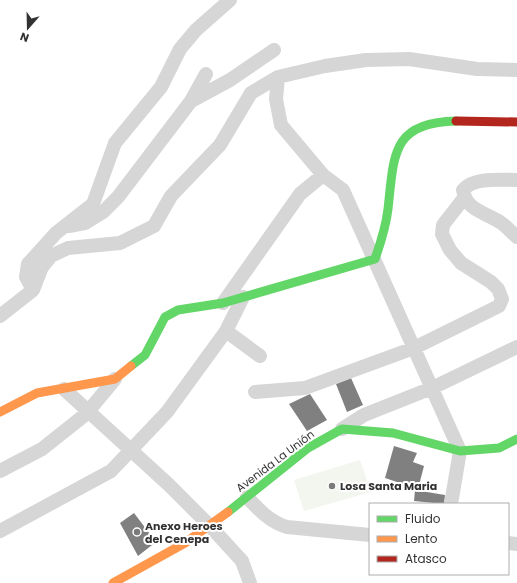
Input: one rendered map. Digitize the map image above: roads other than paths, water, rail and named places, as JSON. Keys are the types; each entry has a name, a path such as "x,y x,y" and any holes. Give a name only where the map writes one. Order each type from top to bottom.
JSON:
{"street":[{"path":"33,290 26,277 28,264 56,233 93,204 115,144 161,87 180,48 196,30 230,0"},
{"path":"191,101 230,80 274,50"},
{"path":"0,316 33,290 42,267 51,256 68,248 120,242 154,226 171,196 220,145 251,93 278,77 325,66 366,60 409,59 477,69 517,70"},
{"path":"64,226 85,223 103,212 118,197 191,101 206,74"},
{"path":"278,77 276,99 281,125 322,175 343,190 460,451 451,503"},
{"path":"375,259 386,224 389,185 399,144 407,134 417,127 438,122 494,124 517,122"},
{"path":"223,303 300,194 322,175"},
{"path":"517,180 468,183 463,190 464,198 470,206 500,223 517,237"},
{"path":"255,392 305,388 414,348 499,306 501,302 501,294 498,289 491,282 461,263 450,250 442,234 443,225 464,198"},
{"path":"0,471 42,449 89,411 115,379 145,355 165,316 178,310 223,303 375,259"},
{"path":"0,531 111,471 167,412 226,331 243,297"},
{"path":"226,331 260,356"},
{"path":"342,429 364,415 432,388 517,348"},
{"path":"0,412 37,393 115,379"},
{"path":"64,389 210,526 242,561 250,583"},
{"path":"342,429 393,433 460,451 499,448 517,450"},
{"name":"Avenida La Unión","path":"113,583 185,543 210,526 308,448 342,429"},
{"path":"499,448 517,439"},
{"path":"246,497 268,518 282,525 369,535"}],"place":[{"name":"Losa Santa Maria","path":"332,486"},
{"name":"Anexo Heroes del Cenepa","path":"137,532"}]}
